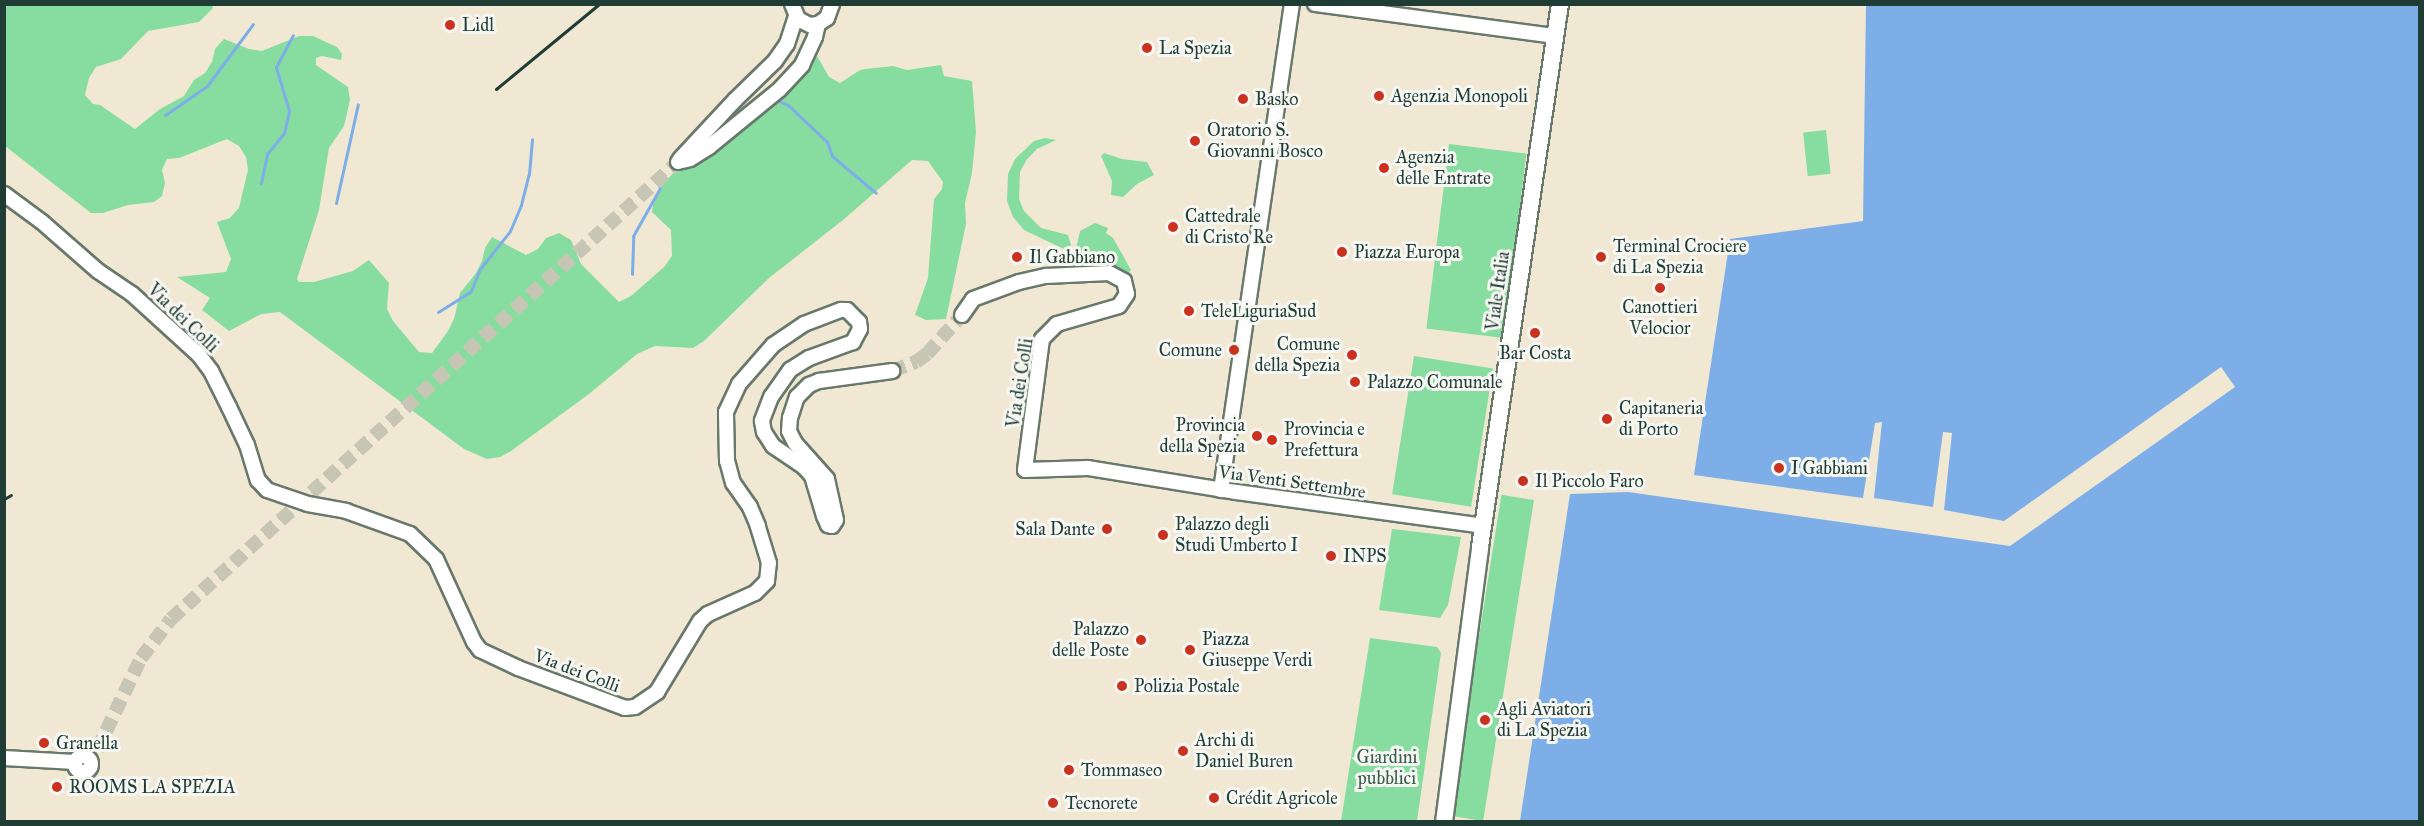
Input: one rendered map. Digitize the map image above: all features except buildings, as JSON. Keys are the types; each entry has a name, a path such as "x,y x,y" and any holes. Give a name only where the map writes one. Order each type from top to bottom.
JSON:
{"main road":[{"name":"Viale Italia","path":"1444,822 1483,526 1560,4"},
{"name":"Viale Italia","path":"1436,822 1448,782"}],"street":[{"path":"794,10 805,24 818,24 827,18 832,4"},
{"path":"1221,490 1292,4"},
{"path":"1315,4 1556,36"},
{"path":"794,10 787,44 775,61 735,100 678,162 690,159 709,147 779,90 802,65 815,37 818,24"},
{"name":"Via dei Colli","path":"4,194 42,222 63,243 98,271 132,294 198,355 220,389 247,445 258,480 267,490 308,504 346,511 410,534 436,559 474,642 480,650 518,668 614,706 635,707 647,701 657,692 700,621 708,614 754,593 767,581 769,563 758,526 750,507 733,483 727,461 726,412 739,384 756,363 773,345 804,324 840,310 847,310 859,322 860,329 853,342 809,358 790,370 771,397 762,421 764,432 773,446 804,467 812,476 824,516 828,525 832,526 836,520 827,479 795,443 789,431 797,397 809,385 819,381 892,371"},
{"name":"Via dei Colli","path":"962,315 973,299 981,295 1046,276 1109,273 1124,280 1127,294 1119,306 1057,324 1042,339 1025,470"},
{"name":"Via Venti Settembre","path":"1025,470 1088,468 1221,490 1483,526"},
{"path":"4,758 87,756"}],"green space":[{"path":"4,5 212,5 213,8 199,22 148,31 121,59 96,67 89,78 85,95 93,104 100,105 135,129 160,109 184,96 194,80 205,73 212,62 215,49 224,39 249,49 262,51 299,36 313,36 337,47 342,54 341,60 322,56 316,58 316,65 348,87 350,100 344,126 329,148 319,210 297,279 299,282 314,282 353,271 369,260 389,283 387,309 393,321 419,352 432,353 448,331 454,319 460,293 476,273 485,248 492,237 526,255 538,249 546,238 559,233 571,240 581,264 619,302 631,296 664,267 672,256 671,230 652,212 654,199 661,187 673,173 705,158 735,137 782,97 817,56 829,77 840,83 860,70 893,66 907,70 941,65 944,76 972,81 976,132 972,173 965,203 966,224 946,319 926,320 915,315 928,278 934,199 942,189 943,182 928,161 912,160 843,220 769,278 704,341 693,348 655,346 637,354 589,394 511,451 500,457 487,459 464,449 280,312 261,314 229,331 202,310 210,298 177,277 226,272 231,259 217,222 230,218 239,208 248,170 246,157 239,146 227,139 179,158 167,159 162,170 165,183 162,196 154,202 128,205 103,213 91,213 5,146"},
{"path":"1826,130 1831,174 1808,176 1803,132"},
{"path":"1045,138 1056,140 1037,149 1027,159 1020,172 1019,199 1024,211 1041,228 1068,235 1071,245 1066,250 1024,230 1013,217 1007,201 1008,174 1015,159 1034,141"},
{"path":"1449,144 1526,154 1504,338 1426,329"},
{"path":"1104,153 1122,159 1147,162 1154,175 1137,184 1123,197 1111,195 1112,181 1101,156"},
{"path":"1095,223 1108,228 1106,233 1113,238 1131,270 1128,274 1075,253 1080,231"},
{"path":"1414,356 1493,369 1471,507 1392,494"},
{"path":"1501,495 1534,500 1483,821 1451,816"},
{"path":"1392,529 1461,537 1448,605 1440,618 1379,610"},
{"name":"Giardini pubblici","path":"1370,638 1437,647 1441,653 1417,821 1341,821"}],"water":[{"path":"1866,5 2419,5 2419,821 1520,821 1570,494 1628,492 2010,546 2235,387 2221,367 2004,521 1944,510 1952,433 1943,432 1933,507 1874,498 1882,422 1875,423 1863,498 1694,475 1730,239 1863,221"}],"waterway":[{"path":"165,115 207,86 253,24"},
{"path":"261,183 267,154 284,133 289,111 276,67 293,35"},
{"path":"779,101 788,105 827,142 832,156 876,193"},
{"path":"336,203 358,104"},
{"path":"438,312 471,291 480,269 510,231 521,205 529,174 532,139"},
{"path":"632,274 633,236 660,188"}],"tunnel":[{"path":"97,750 141,658 171,619 678,162"},
{"path":"892,371 916,362 927,354 962,315"}],"railway":[{"path":"496,89 599,4"},
{"path":"4,499 11,495"}],"place":[{"name":"Lidl","path":"450,25"},
{"name":"La Spezia","path":"1147,48"},
{"name":"Agenzia Monopoli","path":"1379,96"},
{"name":"Basko","path":"1243,99"},
{"name":"Oratorio S. Giovanni Bosco","path":"1195,141"},
{"name":"Agenzia delle Entrate","path":"1384,168"},
{"name":"Cattedrale di Cristo Re","path":"1173,227"},
{"name":"Piazza Europa","path":"1342,252"},
{"name":"Il Gabbiano","path":"1017,257"},
{"name":"Terminal Crociere di La Spezia","path":"1601,257"},
{"name":"Canottieri Velocior","path":"1660,288"},
{"name":"TeleLiguriaSud","path":"1189,311"},
{"name":"Bar Costa","path":"1535,333"},
{"name":"Comune","path":"1234,350"},
{"name":"Comune della Spezia","path":"1352,355"},
{"name":"Palazzo Comunale","path":"1355,382"},
{"name":"Capitaneria di Porto","path":"1607,419"},
{"name":"Provincia della Spezia","path":"1257,436"},
{"name":"Provincia e Prefettura","path":"1272,440"},
{"name":"I Gabbiani","path":"1779,468"},
{"name":"Il Piccolo Faro","path":"1523,481"},
{"name":"Sala Dante","path":"1107,529"},
{"name":"Palazzo degli Studi Umberto I","path":"1163,535"},
{"name":"INPS","path":"1331,556"},
{"name":"Palazzo delle Poste","path":"1141,640"},
{"name":"Piazza Giuseppe Verdi","path":"1190,650"},
{"name":"Polizia Postale","path":"1122,686"},
{"name":"Agli Aviatori di La Spezia","path":"1485,720"},
{"name":"Granella","path":"44,743"},
{"name":"Archi di Daniel Buren","path":"1183,751"},
{"name":"Tommaseo","path":"1069,770"},
{"name":"ROOMS LA SPEZIA","path":"57,787"},
{"name":"Crédit Agricole","path":"1214,798"},
{"name":"Tecnorete","path":"1053,803"}]}
